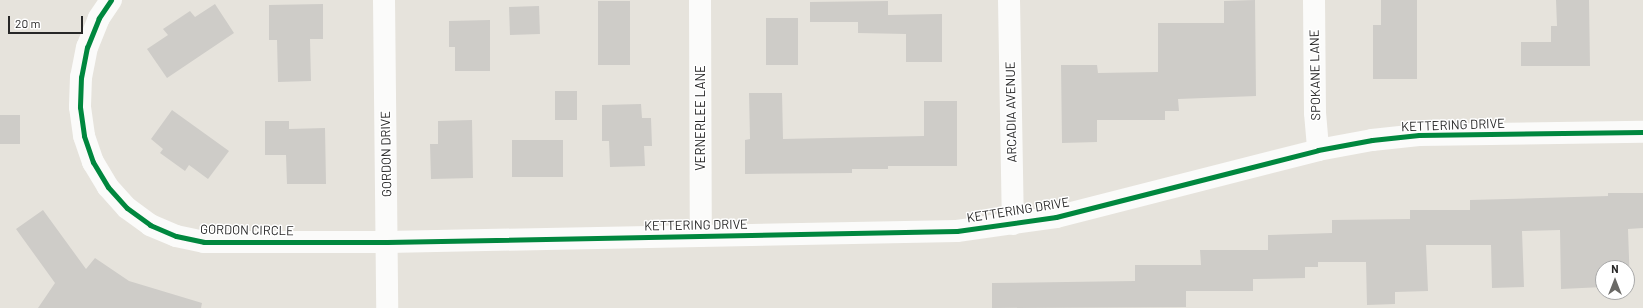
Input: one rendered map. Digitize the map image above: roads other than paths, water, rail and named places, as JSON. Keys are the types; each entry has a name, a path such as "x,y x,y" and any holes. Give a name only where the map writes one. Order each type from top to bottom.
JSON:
{"street":[{"name":"GORDON CIRCLE","path":"111,0 99,18 87,48 81,77 80,107 84,136 93,162 108,187 127,208 150,225 176,236 204,242 387,242"},
{"name":"GORDON DRIVE","path":"384,0 387,308"},
{"name":"VERNERLEE LANE","path":"700,0 701,236"},
{"name":"ARCADIA AVENUE","path":"1009,0 1013,224"},
{"name":"SPOKANE LANE","path":"1314,0 1315,113 1318,150"},
{"name":"KETTERING DRIVE","path":"387,242 928,232 1013,224 1056,218 1147,196 1318,150 1372,140 1419,135 1643,132"}]}
